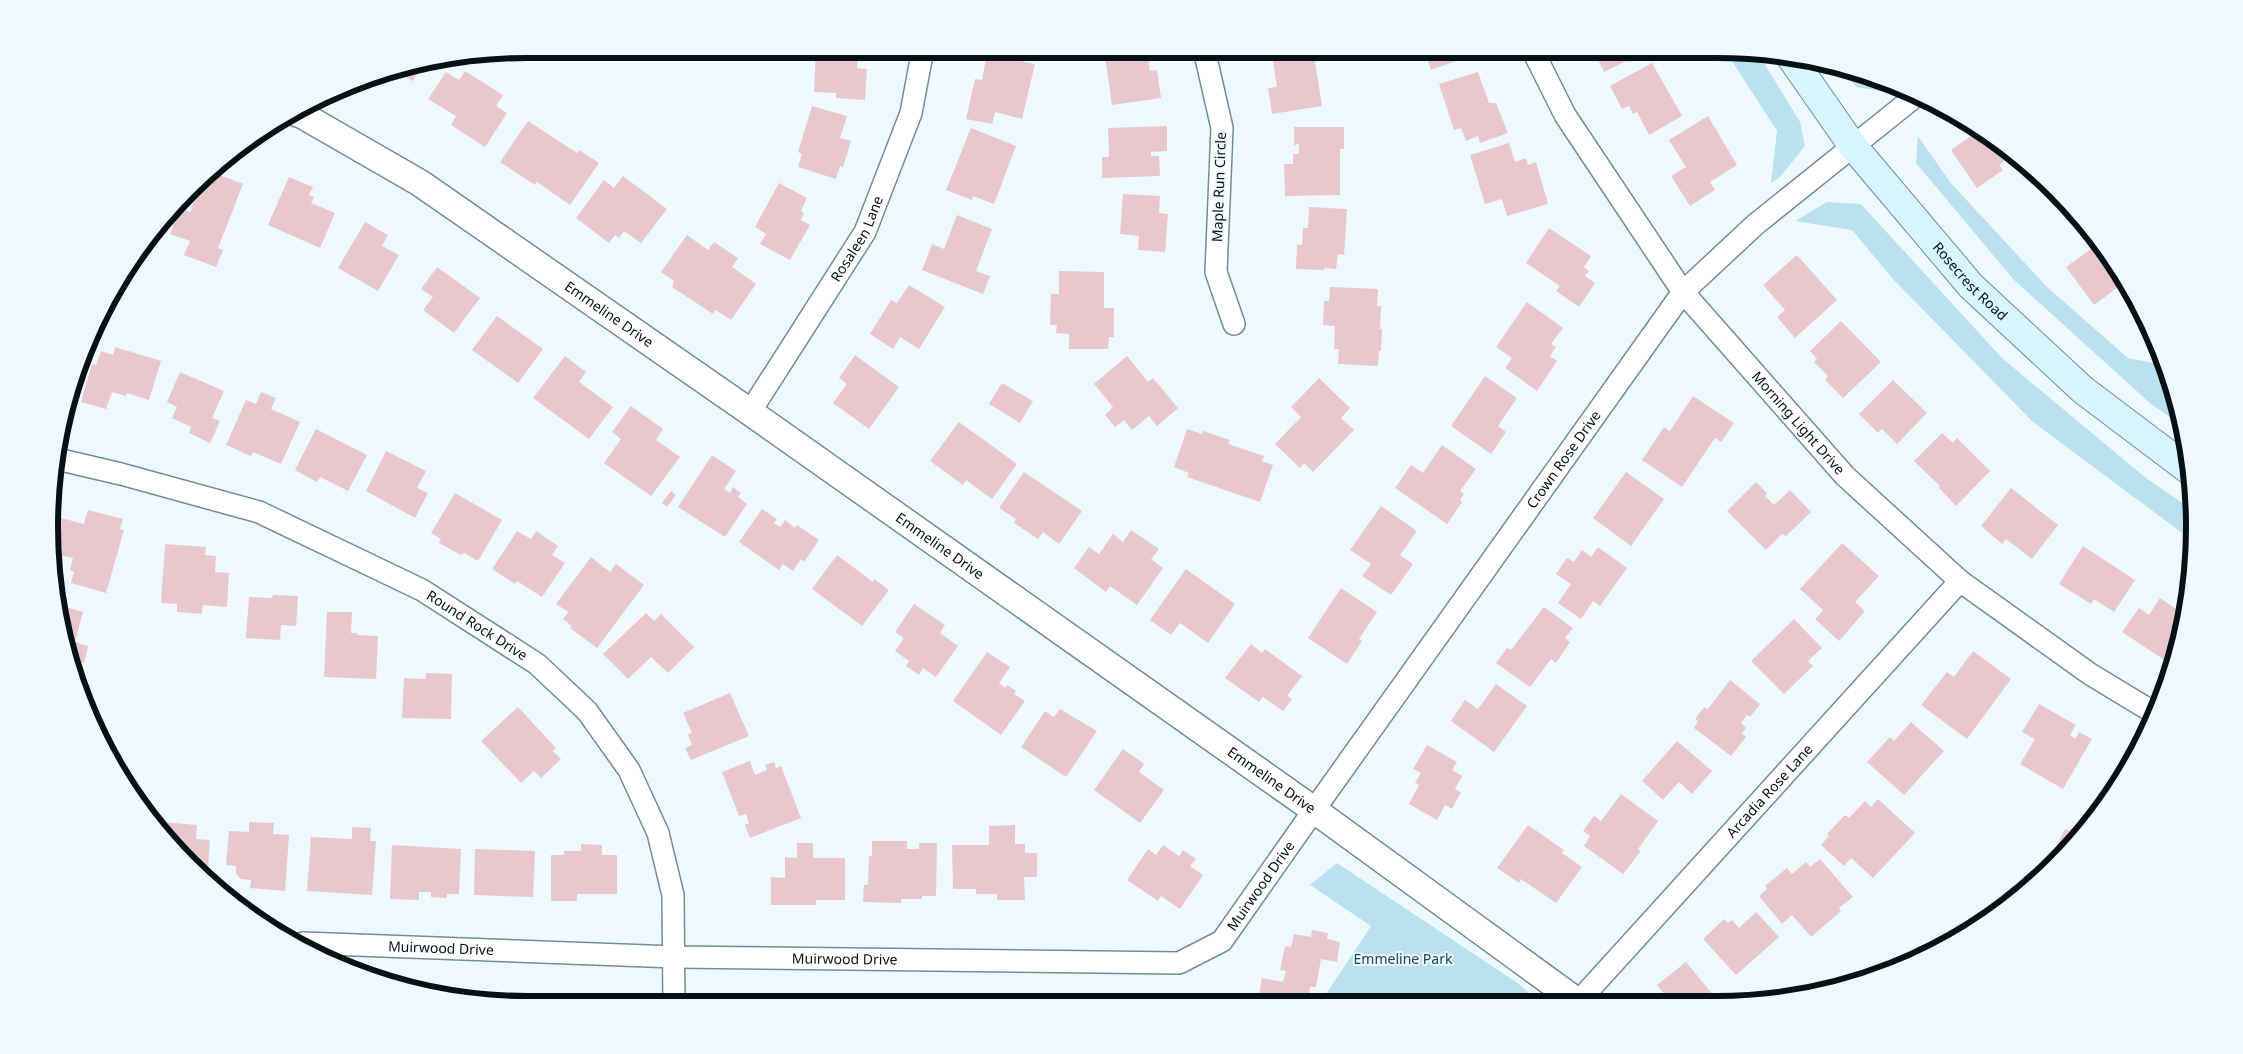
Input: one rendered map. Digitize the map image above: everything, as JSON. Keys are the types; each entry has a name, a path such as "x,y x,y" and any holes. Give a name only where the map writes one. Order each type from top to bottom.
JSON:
{"main road":[{"name":"Rosecrest Road","path":"1796,65 1852,145 1971,286 2083,390 2181,464"}],"street":[{"name":"Rosaleen Lane","path":"750,412 865,232 912,113 921,58"},
{"name":"Maple Run Circle","path":"1206,58 1222,128 1216,272 1234,324"},
{"name":"Morning Light Drive","path":"1536,58 1565,115 1683,292 1844,476 1960,581 2090,674 2149,710"},
{"name":"Crown Rose Drive","path":"1314,810 1683,292 1756,224 1852,145 1911,100"},
{"name":"Emmeline Drive","path":"302,115 420,183 750,412 1314,810 1570,996"},
{"name":"Round Rock Drive","path":"63,460 121,474 259,512 422,590 537,664 587,711 629,770 658,833 673,895 674,996"},
{"name":"Arcadia Rose Lane","path":"1583,996 1960,581"},
{"name":"Muirwood Drive","path":"310,943 675,957 1179,963 1222,941 1314,810"}],"green space":[{"path":"1730,58 1763,61 1800,122 1805,146 1780,177 1771,183 1777,131"},
{"path":"1849,77 1886,89 1888,92 1856,87"},
{"path":"1918,136 1950,182 2046,286 2128,358 2156,363 2173,419 2151,404 2013,279 1916,163"},
{"path":"1827,202 1861,204 2002,358 2146,478 2185,504 2185,535 2033,422 1892,278 1852,230 1795,221"},
{"name":"Emmeline Park","path":"1337,863 1516,982 1533,996 1325,996 1371,926 1310,885"}],"building":[{"path":"816,58 858,58 857,68 867,69 865,100 836,98 836,93 814,92"},
{"path":"986,58 1006,58 1035,64 1022,119 995,112 992,124 966,119 975,79 982,80"},
{"path":"1105,58 1148,58 1150,71 1157,70 1161,98 1112,105"},
{"path":"1273,58 1314,58 1322,106 1272,114 1268,88 1277,87"},
{"path":"1427,58 1465,58 1431,70"},
{"path":"1597,58 1632,58 1604,72"},
{"path":"1652,63 1682,116 1649,135 1637,112 1633,114 1629,106 1622,109 1610,86"},
{"path":"419,70 413,81 400,75"},
{"path":"465,71 503,95 496,106 507,113 485,147 451,125 456,116 428,99 446,72 459,80"},
{"path":"1478,72 1489,103 1496,103 1508,133 1480,143 1478,136 1466,141 1461,128 1454,130 1439,84"},
{"path":"812,106 847,116 840,138 851,141 843,167 840,166 836,179 798,167 802,154 798,152"},
{"path":"1708,116 1737,165 1710,182 1715,190 1690,206 1671,176 1686,167 1669,140"},
{"path":"528,121 577,153 579,150 599,163 570,205 537,182 535,185 500,162"},
{"path":"1167,126 1167,151 1151,152 1151,156 1159,156 1160,176 1102,178 1102,157 1109,157 1108,128"},
{"path":"1294,127 1344,127 1344,149 1340,149 1340,195 1285,196 1284,164 1293,164 1293,154 1299,154 1299,144 1294,145"},
{"path":"971,128 1016,146 994,204 973,196 972,200 946,190"},
{"path":"1973,134 2007,159 1999,165 2003,170 1977,188 1951,150"},
{"path":"1509,143 1515,162 1526,158 1528,165 1536,162 1548,204 1507,216 1502,199 1485,204 1470,155"},
{"path":"217,174 243,184 218,248 223,250 216,267 184,255 190,241 170,234 178,213 182,209 190,212 198,192"},
{"path":"623,176 667,209 641,243 624,231 619,238 615,235 609,243 576,218 604,180 614,188"},
{"path":"289,177 313,187 309,195 314,197 311,203 335,213 320,248 268,225"},
{"path":"779,183 807,198 801,211 804,213 801,220 810,225 790,260 760,244 766,234 755,227"},
{"path":"1123,194 1160,196 1159,213 1168,214 1165,252 1138,250 1139,236 1120,234"},
{"path":"1309,207 1347,209 1344,255 1338,254 1336,269 1296,269 1297,244 1302,245 1303,228 1308,228"},
{"path":"957,215 992,229 976,271 990,276 983,294 922,270 932,244 944,249"},
{"path":"365,222 388,235 382,246 399,255 378,291 338,268"},
{"path":"1549,228 1591,256 1584,267 1589,271 1585,276 1595,283 1579,307 1556,291 1560,286 1526,263"},
{"path":"687,235 708,250 714,242 738,258 732,267 756,284 731,320 716,310 713,314 672,287 674,281 661,272"},
{"path":"2093,248 2119,286 2094,305 2066,267"},
{"path":"1797,255 1837,300 1795,338 1777,317 1785,310 1763,285"},
{"path":"437,267 480,298 454,333 423,310 433,297 421,289"},
{"path":"1059,271 1104,272 1104,308 1114,308 1114,337 1109,337 1108,349 1069,349 1069,334 1056,333 1057,325 1050,325 1051,294 1059,294"},
{"path":"909,285 945,307 919,349 900,337 893,349 870,334 891,300 897,303"},
{"path":"1330,287 1378,289 1377,306 1381,306 1380,329 1382,329 1378,366 1338,364 1339,349 1334,349 1335,326 1323,325 1324,301 1329,301"},
{"path":"1527,302 1563,328 1551,344 1556,347 1550,356 1557,361 1537,391 1505,368 1512,358 1496,347"},
{"path":"497,316 543,349 518,383 472,350"},
{"path":"1841,321 1881,362 1843,398 1825,380 1828,376 1814,362 1817,359 1810,351"},
{"path":"115,347 161,361 149,400 127,393 126,396 112,392 106,409 81,402 92,364 96,365 101,351 113,355"},
{"path":"855,355 899,387 869,429 833,403 847,384 839,378"},
{"path":"565,356 586,372 579,382 613,407 589,439 533,398"},
{"path":"1127,356 1148,382 1153,378 1178,408 1157,426 1149,416 1132,430 1124,420 1115,427 1105,415 1113,407 1094,384"},
{"path":"180,372 224,391 212,418 220,421 210,443 189,433 191,427 172,418 177,407 167,402"},
{"path":"1485,376 1517,398 1498,426 1506,432 1491,454 1451,426"},
{"path":"1319,378 1350,408 1341,418 1354,430 1313,472 1304,463 1300,468 1275,444 1301,417 1291,407"},
{"path":"1893,380 1927,413 1897,444 1882,429 1878,433 1859,414"},
{"path":"1002,383 1033,401 1020,423 989,404"},
{"path":"261,392 276,398 271,409 300,422 281,464 253,452 251,456 226,445 246,400 256,404"},
{"path":"1693,396 1734,423 1721,442 1715,438 1682,487 1642,460 1664,427 1670,431"},
{"path":"631,406 663,429 656,440 680,457 651,496 604,463 621,439 612,432"},
{"path":"959,422 1017,464 992,499 966,480 963,485 930,461"},
{"path":"316,429 367,455 348,491 320,477 317,482 295,470"},
{"path":"1187,429 1202,434 1203,431 1230,440 1228,444 1264,456 1262,461 1273,465 1260,502 1187,477 1189,473 1174,467"},
{"path":"1942,433 1953,443 1957,438 1990,471 1956,506 1939,488 1940,486 1914,461"},
{"path":"1442,445 1476,469 1460,491 1464,494 1460,500 1462,502 1447,524 1395,488 1411,465 1423,473"},
{"path":"386,451 426,471 417,488 428,493 415,518 366,491"},
{"path":"712,455 736,471 724,489 730,493 733,487 741,493 738,497 747,504 725,537 678,507"},
{"path":"1024,472 1082,511 1059,544 1043,532 1038,539 1014,523 1016,519 999,508"},
{"path":"1626,472 1664,499 1631,546 1593,518"},
{"path":"1756,482 1767,493 1765,496 1774,505 1790,490 1811,512 1786,536 1782,534 1766,550 1727,511"},
{"path":"2011,488 2058,525 2032,559 2006,539 2002,544 1981,526"},
{"path":"671,491 676,495 667,507 662,503"},
{"path":"455,493 502,520 478,561 464,553 461,555 439,543 441,539 431,533"},
{"path":"1381,506 1417,531 1400,555 1413,564 1391,595 1362,576 1371,564 1350,550"},
{"path":"762,509 777,519 774,523 780,527 785,520 795,528 797,525 819,540 804,562 801,559 793,571 783,564 779,570 739,542"},
{"path":"88,510 123,519 120,529 124,530 106,593 71,583 74,572 70,570 73,558 59,555 62,547 59,546 58,529 61,518 84,524"},
{"path":"1131,530 1159,549 1151,559 1163,568 1137,605 1110,586 1106,592 1074,568 1089,547 1099,554 1113,534 1123,542"},
{"path":"517,531 531,539 536,531 558,546 552,555 565,563 542,597 517,581 515,584 492,569"},
{"path":"1842,543 1879,576 1855,602 1865,611 1839,641 1815,619 1823,610 1800,589"},
{"path":"165,544 206,547 205,555 216,556 215,572 229,573 227,607 203,605 202,614 177,612 177,604 161,603"},
{"path":"2083,546 2135,580 2114,612 2094,599 2091,604 2059,584"},
{"path":"1598,547 1627,568 1600,606 1593,601 1581,619 1558,603 1571,584 1556,574 1567,558 1574,562 1582,550 1591,557"},
{"path":"837,555 873,582 874,579 889,590 862,626 812,589"},
{"path":"591,557 610,572 616,564 644,585 597,648 570,628 572,626 563,619 568,612 556,604"},
{"path":"1186,569 1235,604 1208,643 1180,623 1171,635 1150,620"},
{"path":"1341,588 1377,612 1359,639 1362,641 1347,664 1308,638"},
{"path":"273,595 298,596 296,626 281,625 280,640 246,638 249,597 272,598"},
{"path":"2160,598 2177,610 2166,661 2122,632 2139,608 2149,615"},
{"path":"914,604 945,625 940,633 958,646 936,677 923,668 919,675 906,666 909,661 895,651 904,638 895,632"},
{"path":"65,607 83,612 75,642 88,646 84,663 77,661"},
{"path":"1544,607 1573,628 1565,638 1570,642 1556,663 1551,659 1530,687 1496,663 1507,648 1511,650"},
{"path":"327,612 352,612 351,633 378,636 376,679 324,677"},
{"path":"646,613 654,621 661,614 694,647 668,673 651,657 628,679 603,654"},
{"path":"1794,619 1822,648 1808,661 1813,666 1784,694 1751,661"},
{"path":"1251,644 1262,653 1265,649 1302,676 1287,696 1292,699 1283,711 1263,697 1259,702 1225,678"},
{"path":"1973,651 2011,679 1967,739 1921,705 1947,672 1954,677"},
{"path":"987,652 1010,667 999,683 1005,688 1007,685 1016,691 1014,694 1025,701 1001,735 953,701"},
{"path":"426,673 452,674 451,719 402,718 404,678 425,679"},
{"path":"1730,680 1760,704 1750,717 1747,715 1741,723 1746,728 1742,733 1746,737 1731,756 1694,728 1698,721 1695,719 1704,707 1708,709"},
{"path":"1496,684 1527,706 1494,752 1451,721 1465,700 1478,709"},
{"path":"730,693 749,736 691,760 685,748 692,745 688,734 692,733 683,713"},
{"path":"2039,704 2076,725 2070,735 2075,739 2079,732 2092,739 2063,789 2020,764 2035,739 2022,732"},
{"path":"518,707 556,748 553,751 561,759 541,778 534,771 521,783 481,741"},
{"path":"1060,709 1097,731 1066,777 1021,747 1045,711 1054,717"},
{"path":"1911,722 1944,751 1904,795 1867,762 1890,737 1894,741"},
{"path":"1677,741 1712,771 1692,794 1679,782 1663,800 1642,781"},
{"path":"1427,745 1457,762 1452,770 1462,776 1455,789 1461,792 1452,809 1445,805 1437,820 1409,804 1419,785 1415,783 1421,773 1413,769"},
{"path":"1123,749 1144,764 1139,772 1164,790 1140,823 1094,790"},
{"path":"2125,754 2127,755 2123,762 2111,780"},
{"path":"750,761 755,775 767,770 765,765 774,762 776,768 781,766 801,818 750,838 745,825 749,823 746,814 739,816 722,772"},
{"path":"1621,794 1658,821 1638,849 1641,851 1623,874 1584,846 1590,836 1583,831 1594,816 1601,821"},
{"path":"1878,799 1915,833 1873,878 1851,858 1844,866 1821,845 1829,836 1827,834 1845,815 1849,818 1865,801 1871,807"},
{"path":"249,822 274,823 273,834 289,835 285,891 250,888 251,880 241,879 236,874 236,866 226,865 229,831 249,832"},
{"path":"163,823 197,825 196,839 210,840 208,867 203,867 195,859"},
{"path":"1015,825 1015,844 1025,844 1025,853 1037,853 1037,877 1024,877 1025,900 997,900 997,894 976,894 976,889 953,889 952,845 989,845 989,826"},
{"path":"1528,825 1564,850 1562,853 1582,867 1556,903 1521,879 1519,883 1497,868"},
{"path":"352,827 371,828 370,841 376,841 372,895 307,891 311,837 352,839"},
{"path":"2065,829 2072,833 2069,837 2051,855"},
{"path":"872,841 907,841 907,849 919,849 919,843 937,843 936,896 922,896 922,899 901,899 901,903 863,902 864,885 868,885 869,856 872,856"},
{"path":"797,843 813,843 813,858 845,858 845,900 816,900 816,905 771,905 771,877 785,878 785,857 797,858"},
{"path":"581,844 602,845 602,855 617,855 617,894 577,894 577,901 551,901 551,855 564,855 564,851 581,851"},
{"path":"392,845 461,849 459,894 447,894 447,898 431,897 431,892 419,892 419,900 390,899"},
{"path":"1163,845 1179,856 1183,850 1196,859 1190,866 1203,875 1180,909 1161,896 1158,901 1127,880 1148,849 1156,855"},
{"path":"475,849 535,851 533,897 474,895"},
{"path":"1820,859 1853,897 1839,908 1841,911 1811,937 1792,915 1782,924 1759,896 1767,889 1765,886 1787,868 1792,874 1806,862 1810,867"},
{"path":"1756,912 1779,937 1736,975 1703,939 1724,919 1728,923 1732,920 1739,928"},
{"path":"1312,930 1328,933 1327,939 1340,942 1337,962 1321,959 1316,987 1310,987 1309,996 1259,996 1262,978 1283,982 1286,971 1280,970 1285,946 1291,947 1294,934 1311,937"},
{"path":"1686,962 1714,996 1666,996 1657,985"}]}
